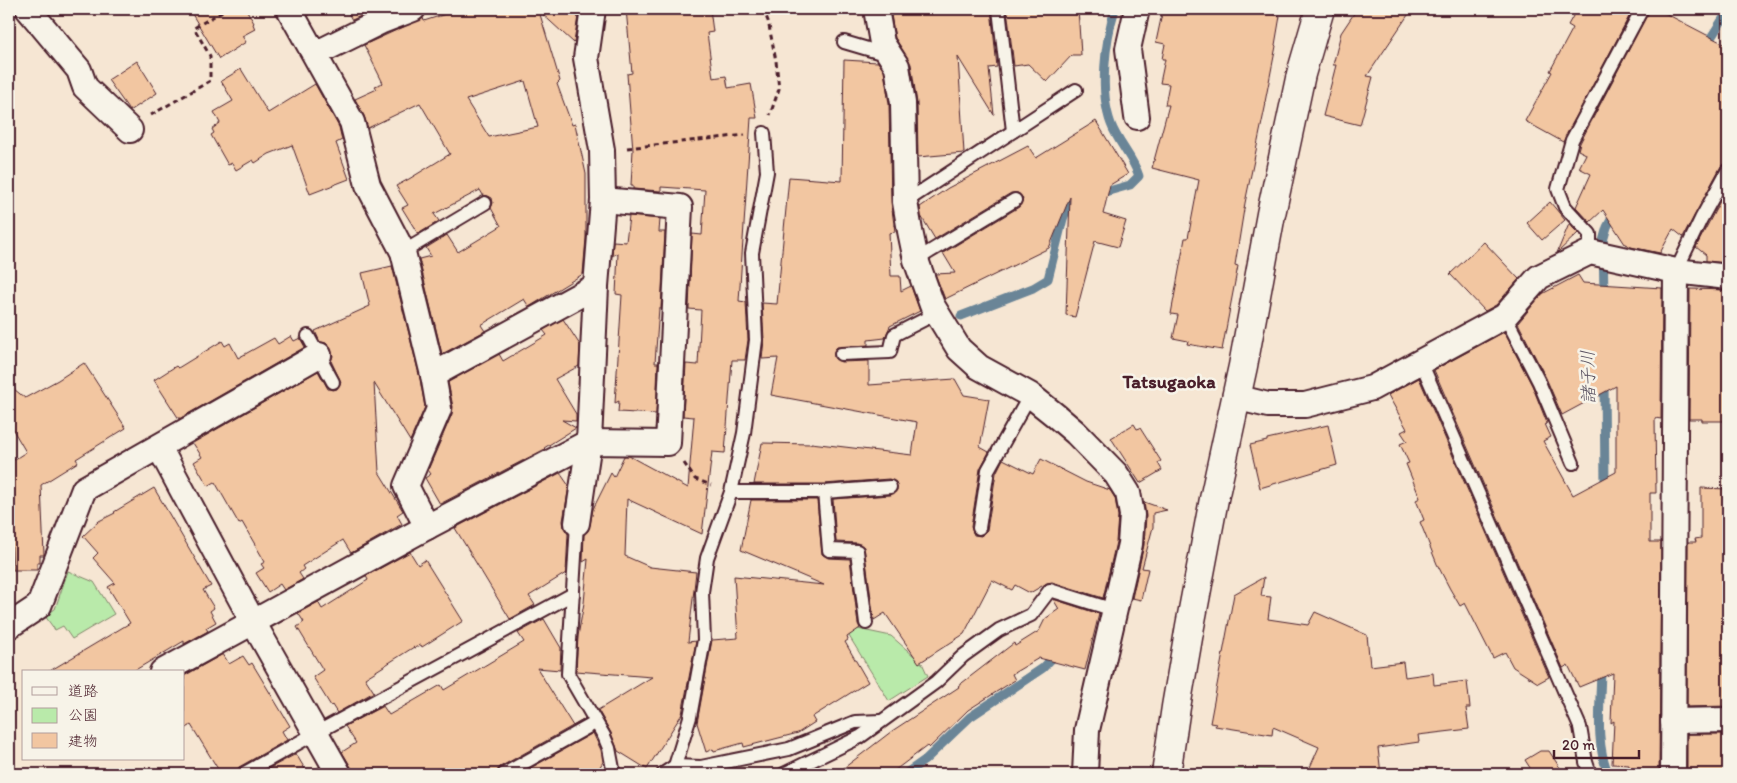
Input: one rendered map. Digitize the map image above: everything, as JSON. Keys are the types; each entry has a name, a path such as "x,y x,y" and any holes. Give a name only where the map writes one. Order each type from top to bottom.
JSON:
{"street":[{"path":"28,9 79,70 85,88 130,130"},
{"path":"289,9 316,54 352,122 368,185 403,252 433,375 439,409 406,486 427,527"},
{"path":"316,54 382,21 413,9"},
{"path":"577,523 589,442 596,286 603,200 602,150 586,58 593,9"},
{"path":"876,9 882,43 897,66 903,103 906,202 916,260 932,305 959,349 979,367 1030,395 1076,433 1116,474 1128,493 1132,515 1130,544 1104,608 1087,730 1085,774"},
{"path":"1136,9 1128,49 1137,117"},
{"path":"1166,774 1190,626 1235,397 1243,366 1271,214 1301,74 1320,9"},
{"path":"166,670 427,527 589,442 668,443 680,207 603,200"},
{"path":"1235,397 1268,405 1305,405 1340,398 1372,388 1505,316 1539,277 1598,254 1676,271 1728,277"},
{"path":"1673,774 1676,271"},
{"path":"433,375 596,286"},
{"path":"9,626 39,606 84,489 159,446 314,345"},
{"path":"159,446 253,622 339,774"},
{"path":"1673,721 1728,720"}],"lane":[{"path":"999,9 1014,131"},
{"path":"1598,254 1590,234 1565,206 1558,189 1572,140 1642,9"},
{"path":"844,42 890,56"},
{"path":"906,202 1076,90"},
{"path":"675,766 690,717 704,640 702,592 707,558 731,492 744,433 756,340 752,253 767,172 764,133"},
{"path":"1676,271 1728,170"},
{"path":"916,260 1016,200"},
{"path":"403,252 486,203"},
{"path":"841,354 890,352 894,335 937,313"},
{"path":"1505,316 1539,382 1573,462"},
{"path":"314,345 333,382"},
{"path":"1421,362 1580,727 1590,774"},
{"path":"979,528 988,470 1030,395"},
{"path":"731,492 824,492 890,487"},
{"path":"824,492 829,550 858,551 866,623"},
{"path":"577,523 568,674 609,748 614,774"},
{"path":"784,774 860,737 936,682 963,656 999,630 1031,614 1050,590 1104,608"},
{"path":"244,774 573,594"},
{"path":"663,774 675,766 701,767 790,749 855,722 881,721"},
{"path":"504,774 595,723"}],"path":[{"path":"130,130 210,81 210,56 194,28 226,9"},
{"path":"602,150 764,133 779,89 776,60 768,21 763,9"},
{"path":"668,443 695,479 731,492"}],"green space":[{"path":"68,571 94,582 114,614 72,639 63,626 55,630 45,616 55,609"},
{"path":"853,628 891,636 922,663 928,676 889,701 849,636"},
{"path":"1186,769 1290,771 1288,774 1186,774"}],"building":[{"path":"189,9 246,9 254,23 255,29 242,36 246,42 219,59"},
{"path":"346,9 376,9 352,20"},
{"path":"461,9 579,9 574,43 539,11 560,81 557,84 572,125 575,124 586,174 586,238 583,274 529,307 524,299 481,325 485,331 442,354 419,259 431,256 426,248 447,235 458,252 501,226 491,208 492,198 483,195 480,190 434,214 439,221 418,234 402,208 408,205 396,186 450,154 420,103 368,128 355,99 377,89 375,86 383,83 364,45 423,18 424,21","holes":["525,81 538,127 489,137 466,100"]},
{"path":"626,9 710,9 713,32 707,33 713,78 726,76 728,88 751,84 757,118 751,118 739,301 746,302 748,340 745,360 732,360 725,453 712,452 702,534 627,499 625,556 650,567 696,572 688,642 696,641 682,714 647,769 618,751 611,733 598,710 652,677 576,671 578,636 584,603 588,559 583,562 584,534 588,531 593,509 611,473 614,477 624,456 629,456 688,488 694,417 683,416 686,364 698,365 701,310 689,309 692,234 702,235 705,190 661,187 661,191 633,189 633,185 631,185 633,150 627,74 632,73"},
{"path":"890,9 991,9 997,67 989,68 994,115 958,57 964,153 918,157 917,103 911,64 895,38"},
{"path":"1007,9 1078,9 1081,55 1072,55 1047,82 1028,64 1014,66"},
{"path":"1163,9 1269,9 1268,13 1280,16 1266,103 1245,203 1235,265 1238,266 1222,350 1187,344 1188,341 1173,338 1178,315 1171,314 1185,238 1188,238 1199,180 1152,168 1169,105 1165,105 1169,84 1160,83 1165,59 1162,59 1165,44 1156,42"},
{"path":"1357,9 1412,9 1367,76 1373,77 1360,125 1323,116 1336,65 1333,65 1341,33"},
{"path":"1577,9 1633,9 1563,142 1525,121 1552,72 1550,71 1573,28 1568,25"},
{"path":"1650,9 1657,9 1728,46 1728,162 1721,166 1683,237 1673,229 1660,253 1625,244 1603,210 1590,222 1576,207 1591,174 1579,168 1586,154 1578,150 1580,143"},
{"path":"844,60 878,62 884,71 889,104 891,202 895,232 889,233 891,276 900,276 901,291 911,286 920,311 890,326 885,338 868,340 868,345 837,347 834,351 834,358 841,362 869,361 869,385 955,379 964,395 989,399 980,447 989,452 980,469 971,527 974,535 981,536 987,530 996,473 1003,459 1033,474 1041,459 1086,482 1110,490 1115,498 1118,516 1116,542 1103,598 1052,582 1030,593 1015,585 1012,590 992,580 964,634 919,663 885,613 874,620 864,547 857,543 836,542 833,499 891,495 897,490 896,482 889,479 824,484 754,484 762,443 811,443 912,455 917,422 771,395 778,358 762,359 764,340 762,303 777,304 789,177 842,181"},
{"path":"137,61 157,93 130,111 108,80"},
{"path":"241,69 268,113 315,84 339,127 342,140 336,143 349,179 310,194 292,145 269,154 255,163 253,160 236,170 232,163 228,165 211,135 214,133 212,129 220,123 214,112 233,101 221,81"},
{"path":"1096,121 1128,174 1110,185 1103,214 1126,221 1118,247 1095,241 1075,317 1066,315 1070,197 1049,248 945,299 935,274 955,273 943,253 1019,207 1023,199 1018,193 1011,193 935,239 921,216 920,207 948,188 1028,146 1036,158"},
{"path":"1728,186 1728,263 1706,261 1706,255 1696,247"},
{"path":"1550,202 1565,220 1542,240 1527,223"},
{"path":"629,216 660,219 659,232 665,232 661,308 659,308 655,363 658,363 656,414 618,412 619,401 615,403 622,295 616,294 618,253 612,256 613,241 626,242"},
{"path":"1569,224 1578,233 1557,253"},
{"path":"1484,242 1519,279 1496,305 1485,311 1450,274"},
{"path":"392,266 420,378 425,407 410,441 374,383 379,472 403,511 397,515 402,524 351,553 343,540 302,566 304,569 299,573 303,579 284,590 280,584 268,592 256,573 264,568 261,564 265,562 242,522 239,524 215,482 208,486 194,462 202,457 193,443 318,371 328,389 337,389 341,382 331,361 333,356 331,349 326,343 320,342 315,331 370,306 362,273"},
{"path":"1578,275 1583,283 1662,288 1661,419 1655,418 1656,493 1650,493 1650,542 1661,542 1659,774 1629,774 1629,765 1612,764 1614,721 1611,723 1613,673 1579,687 1568,665 1563,668 1434,370 1504,332 1532,385 1547,423 1545,424 1551,437 1543,441 1573,495 1616,472 1616,386 1562,415 1546,378 1518,323 1542,294"},
{"path":"1690,289 1728,290 1728,421 1689,419"},
{"path":"563,319 580,345 579,366 555,379 576,414 576,421 562,420 576,428 545,449 440,504 425,478 431,474 428,470 452,414 453,407 448,382 499,354 503,361 547,335 543,330"},
{"path":"291,336 294,341 300,338 305,347 179,419 154,380 176,366 178,368 222,341 225,346 230,343 238,358 274,338 278,344"},
{"path":"84,363 126,428 76,459 78,462 41,485 44,555 40,555 40,563 37,563 37,570 13,570 11,531 9,531 9,463 26,452 9,423 9,385 25,398"},
{"path":"1419,378 1549,677 1538,683 1513,667 1505,652 1493,658 1465,603 1460,606 1450,589 1437,564 1420,522 1424,520 1416,500 1420,498 1406,464 1409,463 1400,444 1407,441 1401,432 1407,429 1388,395"},
{"path":"1134,424 1137,429 1140,428 1161,461 1158,463 1162,470 1140,483 1111,438"},
{"path":"1328,425 1337,465 1260,488 1250,445 1267,441 1267,439"},
{"path":"560,473 569,486 563,521 564,528 568,534 566,573 529,596 535,605 510,619 455,528"},
{"path":"154,488 211,586 203,590 214,608 210,611 216,622 206,628 208,631 184,644 184,641 135,670 51,670 130,623 108,587 115,583 93,558 98,553 83,536 99,521"},
{"path":"1701,488 1728,489 1728,651 1726,651 1728,706 1687,707 1688,542 1696,542 1695,539 1701,538"},
{"path":"751,500 817,500 822,554 828,558 850,559 860,628 847,637 848,640 845,642 868,682 812,717 815,722 798,733 744,747 743,743 706,752 697,723 712,640 738,638 734,576 824,585 741,550"},
{"path":"1144,502 1167,510 1153,513 1153,527 1142,568 1148,569 1141,600 1132,598 1144,545 1146,516"},
{"path":"410,552 418,565 425,560 463,621 422,647 421,645 414,647 365,678 374,692 337,713 313,677 323,670 297,627 304,622 298,613 318,602 322,609 368,580 366,576"},
{"path":"1264,577 1261,596 1271,597 1268,619 1308,625 1315,612 1367,635 1370,666 1403,662 1405,677 1433,673 1434,685 1467,681 1470,708 1466,708 1469,729 1418,735 1419,742 1378,748 1381,774 1307,774 1319,747 1273,727 1272,735 1215,726 1216,724 1210,723 1234,594"},
{"path":"1053,599 1099,614 1085,670 1039,658 1012,674 1015,680 968,710 929,748 927,746 890,774 836,774 892,731 959,687 1014,643 1015,646 1039,631 1045,619 1059,609"},
{"path":"544,619 561,648 560,670 537,668 573,726 500,767 496,774 353,774 342,752 356,743 345,726 383,706 389,715 441,685 444,690 524,642 518,633"},
{"path":"223,654 229,664 243,656 249,665 252,663 290,726 282,731 287,740 239,767 235,774 221,774 191,725 185,729 185,675"},
{"path":"593,733 601,750 603,762 595,774 520,774"},
{"path":"1687,734 1728,734 1728,753 1725,753 1726,774 1687,774"},
{"path":"1540,751 1549,751 1564,774 1534,774 1525,760"},
{"path":"296,754 308,774 259,774"},
{"path":"319,767 323,774 308,774"}],"waterway":[{"path":"1098,194 1130,185 1139,176 1117,137 1107,111 1104,82 1106,51 1115,9"},
{"name":"諸子川","path":"1705,47 1728,11"},
{"path":"961,316 1033,288 1048,279 1063,219 1068,206 1078,199"},
{"name":"諸子川","path":"1604,296 1603,241 1607,227 1615,212"},
{"name":"諸子川","path":"1604,381 1605,488"},
{"path":"905,774 925,760 970,717 1043,668 1057,653"},
{"name":"諸子川","path":"1601,666 1601,750 1609,774"}],"district":[{"name":"Tatsugaoka","path":"1169,381"}]}
